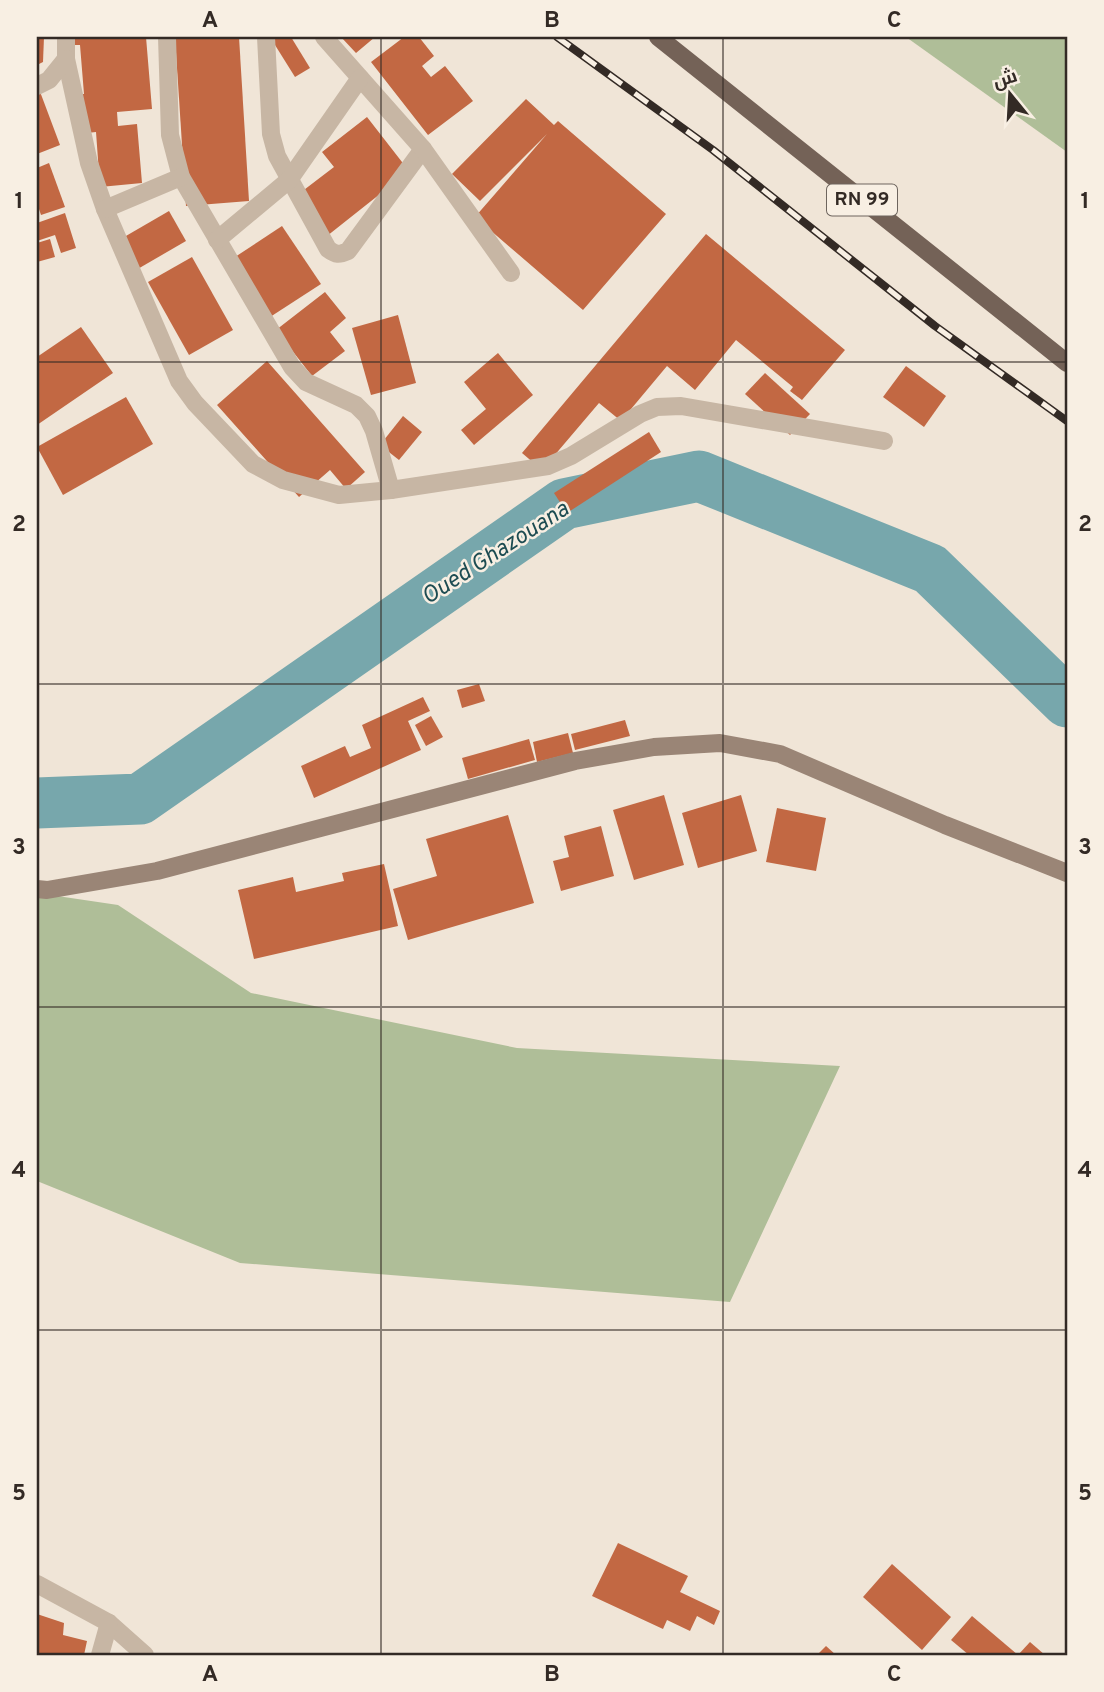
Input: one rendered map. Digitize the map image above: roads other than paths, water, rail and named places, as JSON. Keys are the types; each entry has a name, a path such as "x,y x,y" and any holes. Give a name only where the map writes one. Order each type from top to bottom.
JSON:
{"main road":[{"name":"RN 99","path":"658,37 1067,363"},
{"path":"37,889 47,890 157,872 575,761 654,747 720,743 780,754 945,825 1067,873"}],"street":[{"path":"66,37 66,59 89,163 105,209 179,381 195,403 254,464 283,480 339,495 391,490 548,466 571,456 640,414 657,407 681,406 884,441"},
{"path":"166,37 170,135 181,177 292,367 306,382 356,405 367,416 391,490"},
{"path":"266,37 271,134 277,156 328,249 335,254 348,251 423,149"},
{"path":"324,37 423,149 512,273"},
{"path":"37,86 49,80 66,59"},
{"path":"216,240 289,180 360,78"},
{"path":"105,209 181,177"},
{"path":"37,1584 109,1623 145,1655"},
{"path":"100,1655 109,1623"}],"waterway":[{"name":"Oued Ghazouana","path":"37,803 140,799 564,504 699,476 930,569 1067,702"}],"railway":[{"path":"557,37 713,150 935,326 1067,421"}]}
